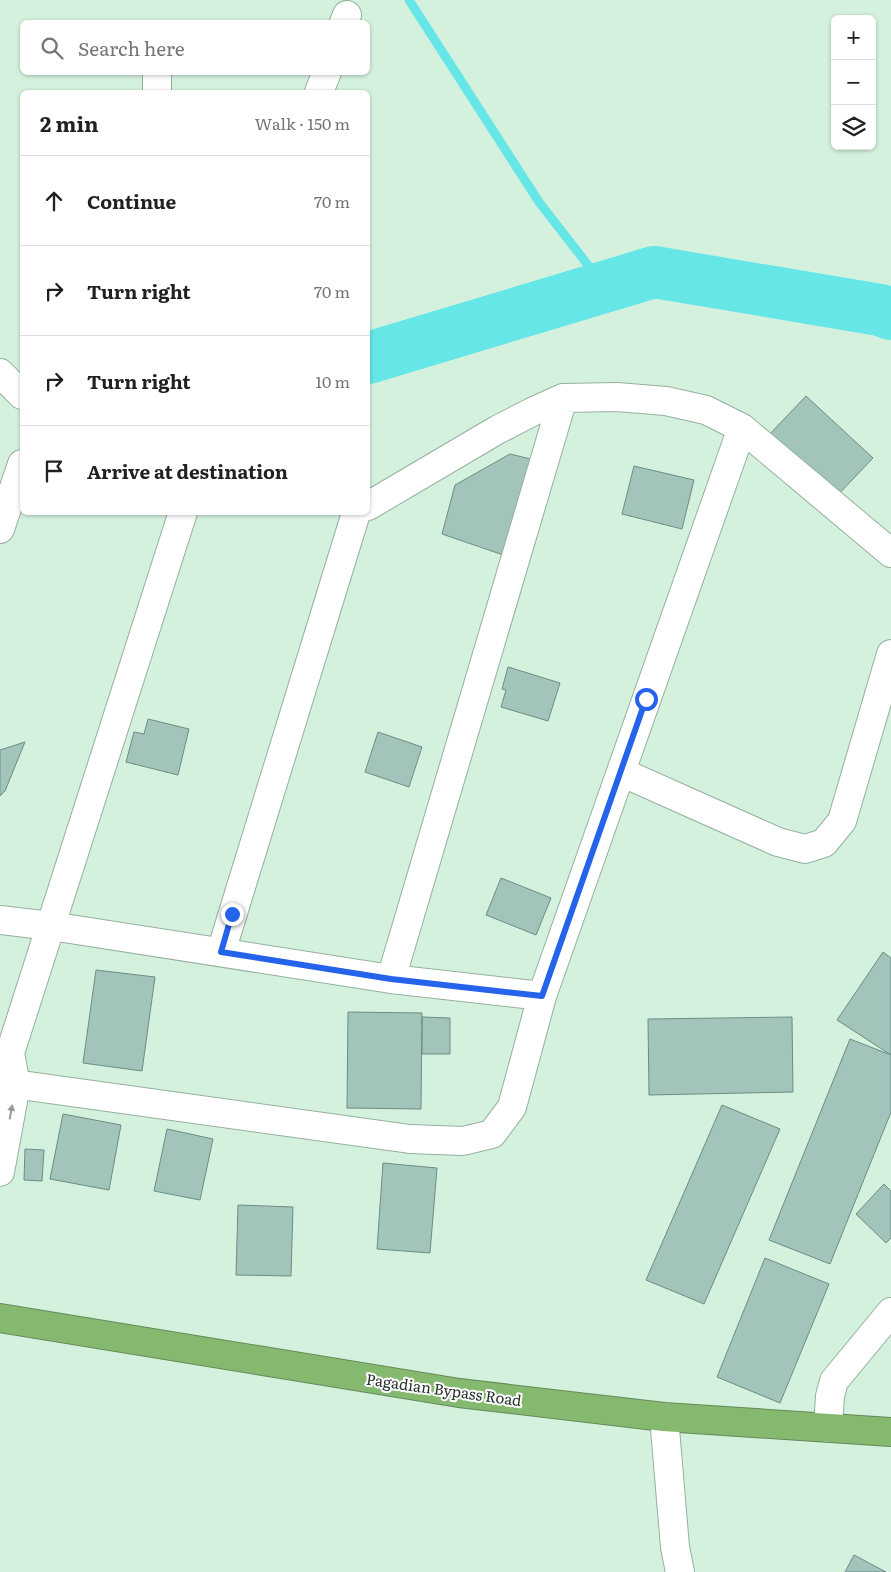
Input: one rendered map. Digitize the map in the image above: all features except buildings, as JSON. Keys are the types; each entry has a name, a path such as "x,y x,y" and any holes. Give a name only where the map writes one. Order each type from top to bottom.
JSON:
{"highway":[{"name":"Pagadian Bypass Road","path":"0,1318 459,1393 664,1417 891,1432"}],"street":[{"path":"156,90 157,75"},
{"path":"321,90 325,75"},
{"path":"0,373 20,393"},
{"path":"370,504 497,430 563,398 617,397 666,401 706,410 742,428 891,553"},
{"path":"391,979 563,398"},
{"path":"8,1084 410,1139 463,1141 492,1134 512,1107 542,996 742,428"},
{"path":"0,529 20,470"},
{"path":"0,1172 8,1084 5,1057 51,926 182,515"},
{"path":"221,952 357,515"},
{"path":"621,772 778,842 805,849 824,843 842,821 891,654"},
{"path":"0,920 51,926 391,979 542,996"},
{"path":"828,1428 830,1396 834,1381 891,1312"},
{"path":"664,1417 675,1547 680,1572"}],"waterway":[{"path":"409,0 539,202 605,287"},
{"path":"370,357 654,272 880,310 891,314"}],"route":[{"path":"232,914 221,952 391,979 542,996 646,699"}]}
